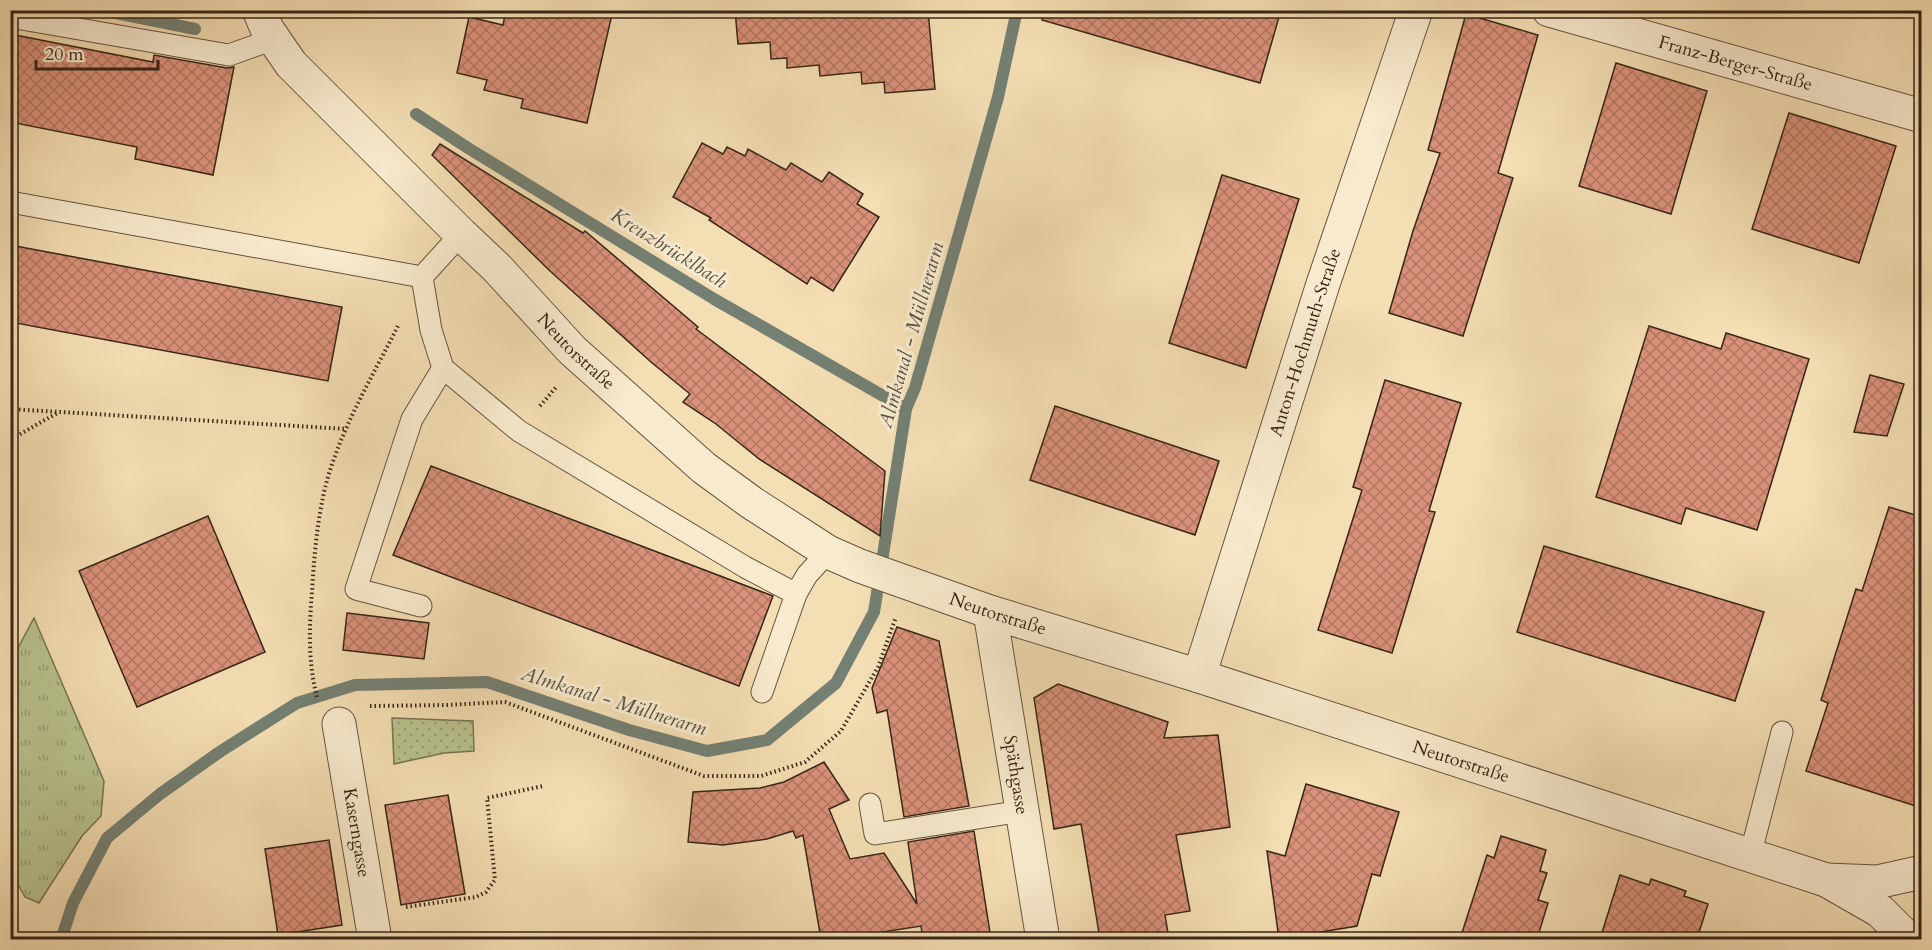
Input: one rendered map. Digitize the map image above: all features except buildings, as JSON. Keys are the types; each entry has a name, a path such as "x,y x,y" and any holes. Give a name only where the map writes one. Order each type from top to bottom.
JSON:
{"street":[{"name":"Neutorstraße","path":"258,10 291,64 460,234 497,268 572,350 704,468 828,552 860,566 990,612 1199,676 1826,880 1880,910 1909,939"},
{"name":"Anton-Hochmuth-Straße","path":"1199,676 1323,284 1416,10"},
{"name":"Franz-Berger-Straße","path":"1549,10 1922,116"},
{"name":"Späthgasse","path":"990,612 1043,939"},
{"name":"Kaserngasse","path":"339,724 375,939"},
{"path":"1826,880 1877,882 1922,872"}],"lane":[{"path":"10,16 60,18 229,55 274,39"},
{"path":"10,202 422,276"},
{"path":"422,276 460,234"},
{"path":"422,276 431,330 443,368 519,431 726,556 796,594"},
{"path":"421,606 356,589 412,419 443,368"},
{"path":"762,692 796,594 807,575 828,552"},
{"path":"1750,856 1782,732"},
{"path":"870,804 875,834 1022,811"}],"path":[{"path":"312,677 310,611 315,546 326,487 346,429 422,276"},
{"path":"10,409 346,429"},
{"path":"10,443 15,437 59,411"},
{"path":"339,724 372,705 505,702 704,776 761,776 805,762 842,731 879,667 898,613"},
{"path":"395,908 476,897 486,892 495,880 487,798 543,786"}],"green space":[{"path":"34,618 104,781 101,816 82,836 39,903 25,897 10,870 11,661"},
{"path":"392,718 473,721 474,751 444,753 394,764"}],"waterway":[{"name":"Kreuzbrücklbach","path":"101,10 195,29"},
{"name":"Almkanal - Müllnerarm","path":"61,940 73,903 107,838 160,794 221,751 297,703 355,685 487,682 629,730 707,751 767,740 836,683 874,612 906,409 915,388 998,97 1017,10"},
{"name":"Kreuzbrücklbach","path":"416,114 714,299 906,409"}]}
